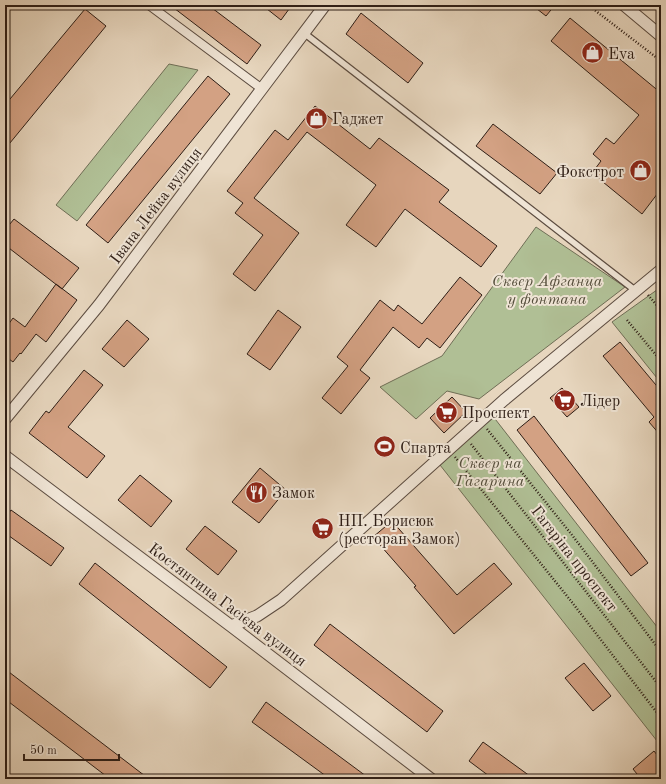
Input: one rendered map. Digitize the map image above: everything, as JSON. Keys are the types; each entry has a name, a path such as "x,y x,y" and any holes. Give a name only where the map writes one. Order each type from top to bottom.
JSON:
{"street":[{"path":"149,5 262,89"},
{"name":"Івана Лейка вулиця","path":"5,419 99,305 325,5"},
{"path":"624,5 661,36"},
{"path":"230,626 257,616 281,600 504,400 661,270"},
{"name":"Костянтина Гасієва вулиця","path":"5,456 431,779"}],"lane":[{"path":"304,33 636,291"}],"path":[{"path":"588,5 661,61"},
{"path":"648,295 661,310"},
{"path":"627,320 661,361"},
{"path":"487,429 661,652"},
{"name":"Гагаріна проспект","path":"469,442 661,688"},
{"path":"455,457 571,601 661,718"}],"green space":[{"path":"169,64 198,70 77,221 56,205"},
{"name":"Сквер Афганца у фонтана","path":"536,227 625,287 479,399 447,391 416,419 380,387 442,356"},
{"path":"661,287 661,383 612,322"},
{"name":"Сквер на Гагарина","path":"492,415 661,632 661,746 440,465"}],"building":[{"path":"170,5 208,5 261,45 247,64"},
{"path":"262,5 292,5 281,20"},
{"path":"532,5 555,5 546,16"},
{"path":"85,9 106,26 5,149 5,105"},
{"path":"361,13 423,63 408,83 346,34"},
{"path":"570,18 661,93 661,189 642,214 592,173 601,161 593,154 606,138 614,144 639,115 551,41"},
{"path":"208,76 230,94 108,243 86,225"},
{"path":"315,106 370,149 379,138 449,190 439,202 497,246 481,267 405,209 376,247 346,225 376,185 307,132 254,198 299,233 255,291 233,274 263,235 235,213 243,203 227,191 275,130 288,140"},
{"path":"493,124 557,173 540,194 476,146"},
{"path":"14,219 79,268 62,289 5,245 5,230"},
{"path":"460,277 482,295 440,348 427,338 419,348 393,327 360,370 370,378 341,414 322,398 348,366 337,357 380,300 394,311 398,305 422,324"},
{"path":"56,284 77,300 46,342 36,334 13,362 5,356 5,329 13,318 25,327"},
{"path":"278,310 301,327 270,370 247,354"},
{"path":"127,320 149,339 124,367 102,349"},
{"path":"620,342 661,391 661,436 649,422 654,417 603,356"},
{"path":"84,370 103,385 68,427 105,456 87,478 29,433 46,411 49,413"},
{"path":"562,388 579,407 567,417 550,398"},
{"path":"452,397 466,412 444,433 430,418"},
{"path":"534,416 648,563 631,576 517,430"},
{"path":"260,468 286,490 259,523 232,502"},
{"path":"140,475 172,501 151,527 118,500"},
{"path":"11,510 64,548 51,566 5,533 5,518"},
{"path":"392,521 457,595 494,563 512,584 454,634 414,587 416,586 373,537"},
{"path":"205,526 237,551 218,575 186,549"},
{"path":"95,563 227,667 210,688 79,584"},
{"path":"330,624 443,711 427,732 314,645"},
{"path":"584,663 611,696 593,711 565,678"},
{"path":"5,669 149,779 110,779 5,699"},
{"path":"266,702 370,779 330,779 252,722"},
{"path":"483,742 534,779 493,779 469,761"},
{"path":"654,751 661,760 661,779 641,779 633,769"}],"place":[{"name":"Eva","path":"592,53"},
{"name":"Гаджет","path":"316,118"},
{"name":"Фокстрот","path":"640,171"},
{"name":"Лідер","path":"565,400"},
{"name":"Проспект","path":"446,412"},
{"name":"Спарта","path":"385,447"},
{"name":"Замок","path":"257,492"},
{"name":"НП. Борисюк (ресторан Замок)","path":"322,529"}]}
